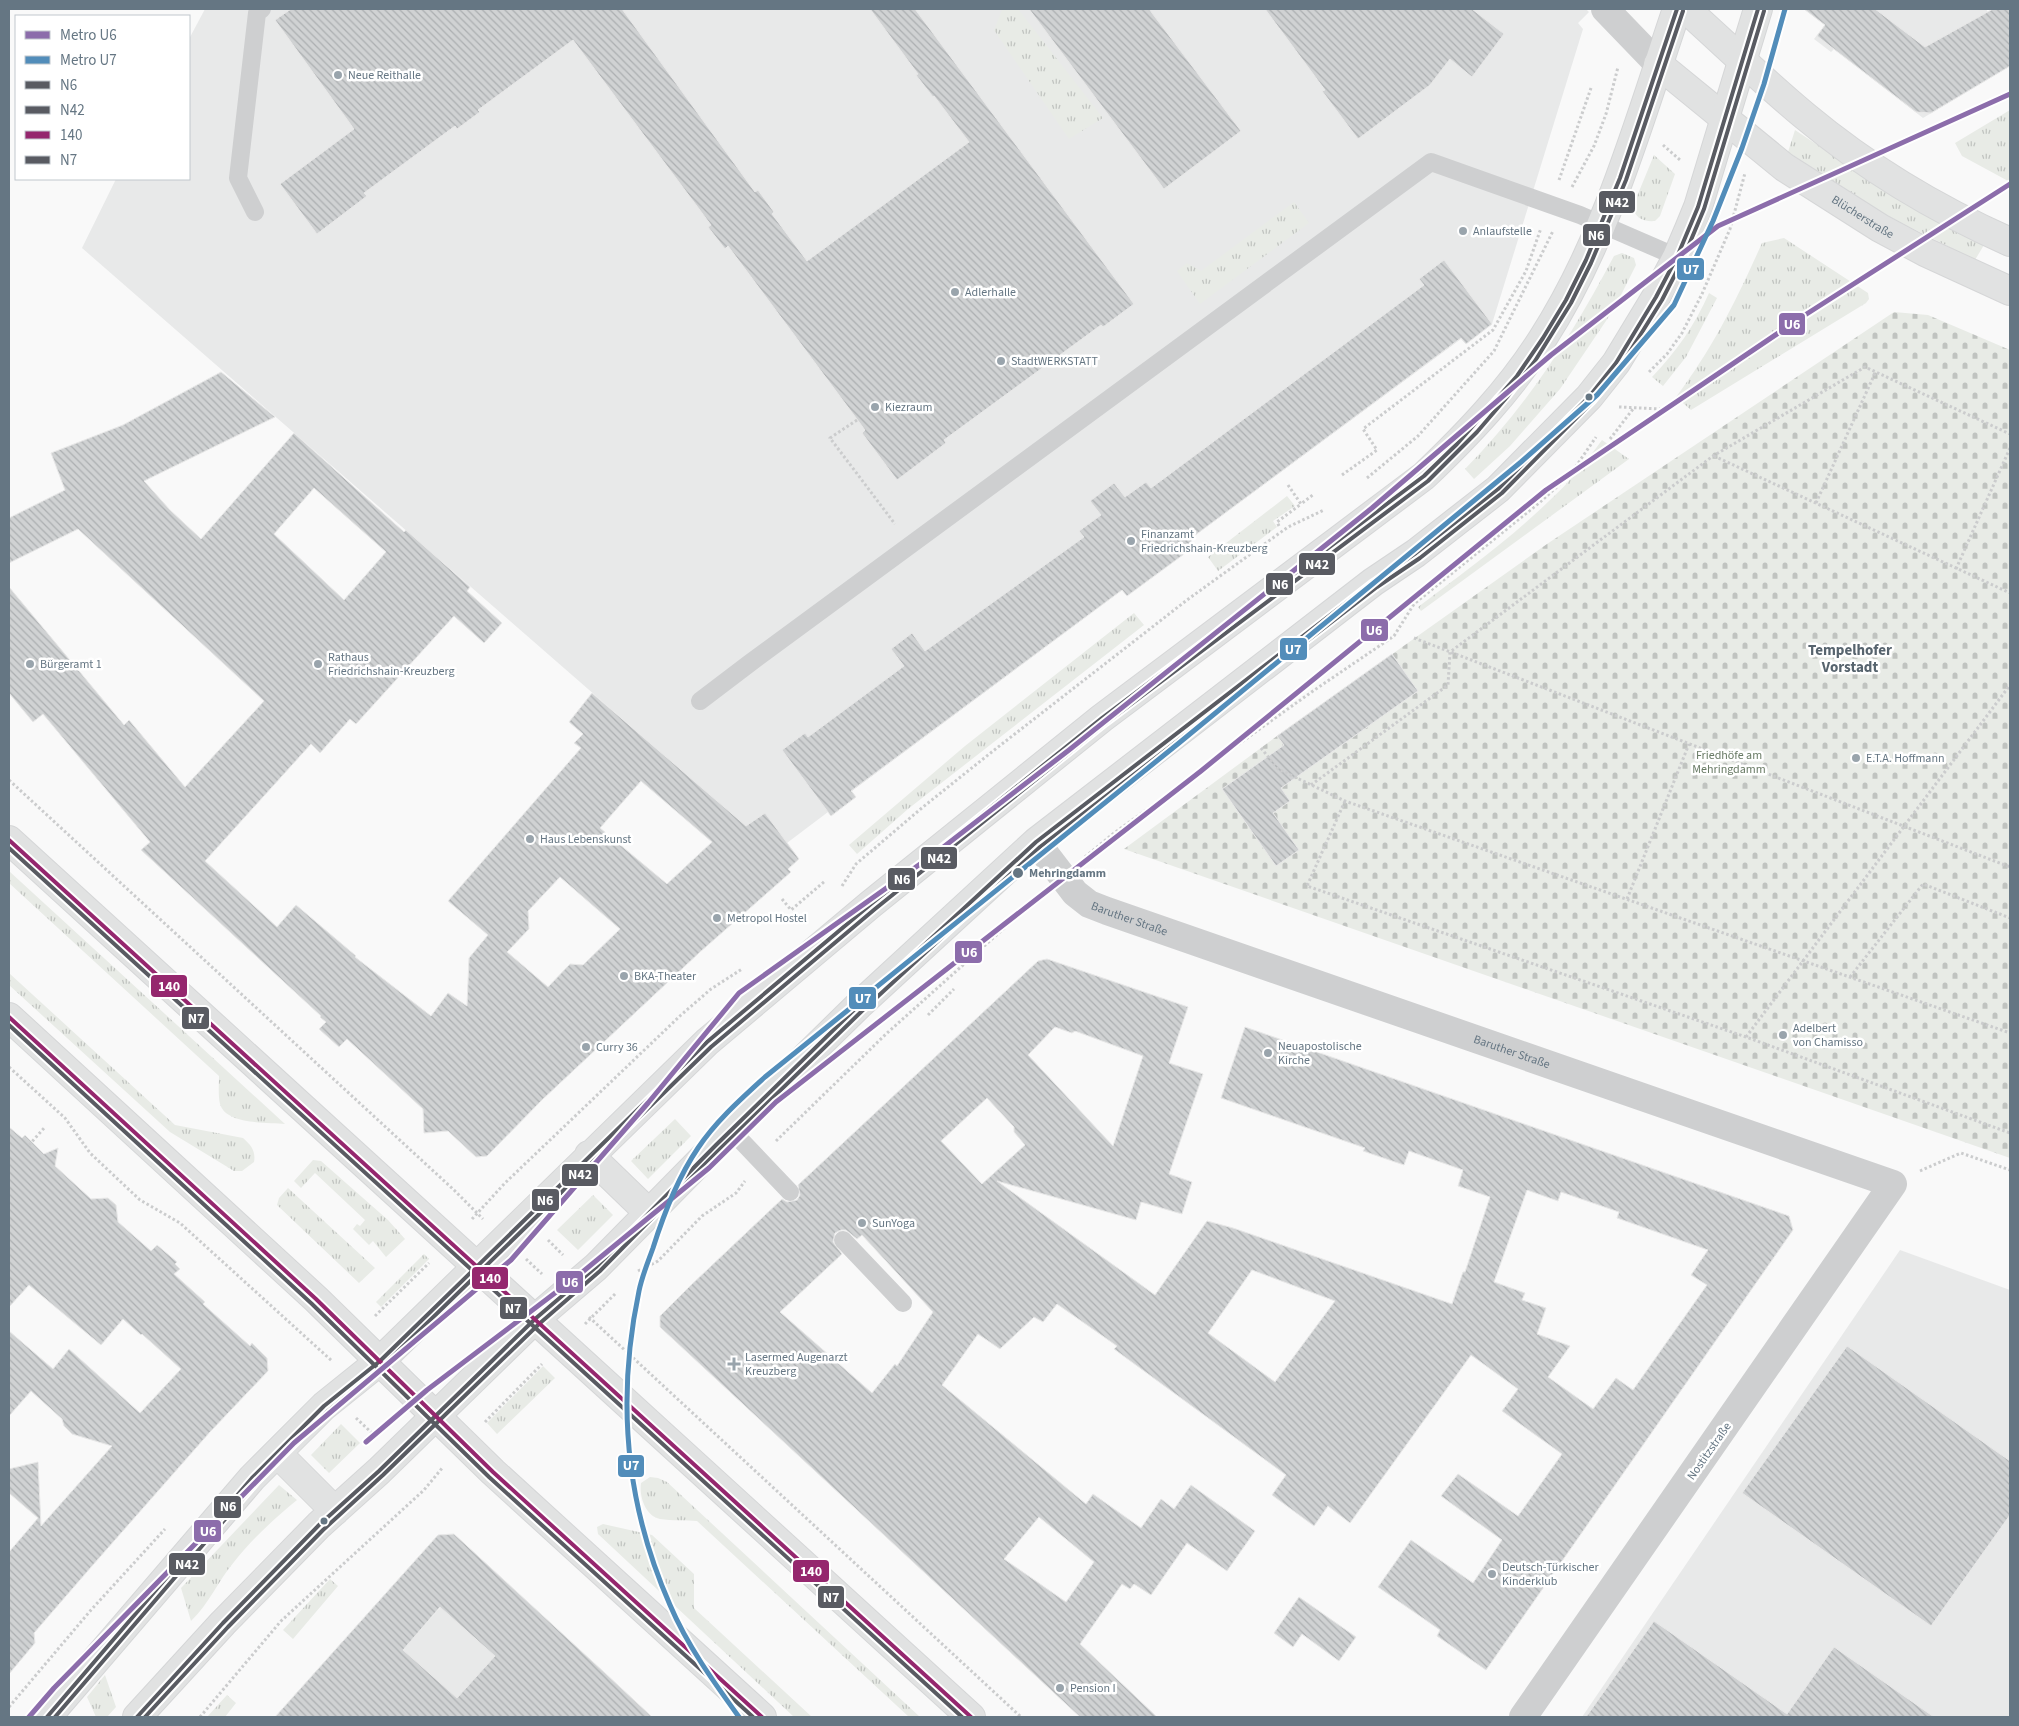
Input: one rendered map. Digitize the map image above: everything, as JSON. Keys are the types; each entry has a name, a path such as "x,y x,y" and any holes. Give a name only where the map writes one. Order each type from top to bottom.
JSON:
{"main road":[{"path":"47,1717 252,1478 324,1406 380,1361 707,1042 909,872 1102,718 1424,476 1476,425 1530,357 1558,312 1602,224 1677,9"},
{"path":"1686,9 1806,117 1878,169 1924,197 2010,242"},
{"path":"137,1717 278,1566 535,1319 596,1267 731,1130 859,1005 1036,842 1373,582 1424,548 1498,489 1589,398 1616,363 1677,257 1698,207 1758,9"},
{"name":"Blücherstraße","path":"1658,64 1784,167 1880,228 1934,256 2010,291"},
{"path":"9,840 478,1265 971,1717"},
{"path":"9,1017 316,1299 555,1529 762,1717"},
{"path":"590,1155 649,1213"},
{"path":"277,1453 335,1511"}],"street":[{"path":"1605,9 1658,64"},
{"name":"Baruther Straße","path":"1036,842 1075,893 1089,904 1098,908 1893,1184"},
{"name":"Nostitzstraße","path":"1523,1717 1893,1184"}],"lane":[{"path":"255,212 238,178 257,13 262,9"},
{"path":"700,701 1431,162 1556,206 1677,257"},
{"path":"731,1130 790,1192"},
{"path":"843,1240 903,1303"}],"path":[{"path":"1360,483 1418,436 1494,350 1556,206 1591,88"},
{"path":"1342,475 1377,450 1363,429 1493,330 1526,271 1556,206 1574,182 1594,146 1606,114"},
{"path":"1659,142 1680,160"},
{"path":"1311,785 1448,685 1450,652 1713,456 1865,367 2010,434"},
{"path":"1816,503 1876,371"},
{"path":"1610,439 1633,409 1660,409"},
{"path":"857,420 830,438 910,545"},
{"path":"1956,569 2010,448"},
{"path":"1713,456 2010,593"},
{"path":"1288,485 1301,504"},
{"path":"1280,526 1277,522 1314,494"},
{"path":"856,864 930,801 1186,600 1288,527 1332,507"},
{"path":"1414,638 2010,867"},
{"path":"1746,1037 2010,684"},
{"path":"1628,900 1689,744"},
{"path":"1261,748 1278,769 1345,801 2010,1033"},
{"path":"9,780 1021,1717"},
{"path":"1345,801 1307,886 1746,1037 2010,1133"},
{"path":"782,899 791,910 825,881"},
{"path":"1850,977 1923,884 2010,918"},
{"path":"632,1277 638,1270 658,1261 702,1216 736,1193 768,1148 876,1043 1046,890"},
{"path":"928,1015 954,989"},
{"path":"9,1067 65,1118 90,1153 133,1193 145,1204 180,1223 302,1336"},
{"path":"29,1145 45,1127"},
{"path":"1893,1184 1961,1153 2010,1170"},
{"path":"548,1240 568,1260"},
{"path":"383,1308 431,1262"},
{"path":"486,1421 541,1364"},
{"path":"350,1412 374,1434"},
{"path":"200,1717 280,1621 413,1499"}],"shaded area":[{"path":"205,9 1586,9 1589,12 1578,23 1583,29 1492,324 1466,344 1461,339 1190,539 1195,546 1122,590 852,791 856,797 831,816 828,812 775,852 82,248 116,180 190,180 190,37"},
{"path":"1817,9 1986,9 2010,50 2010,66 1923,118 1834,49 1831,52 1814,39 1825,25 1812,15"},
{"path":"1900,1250 2010,1290 2010,1717 1582,1717"},
{"path":"453,1593 574,1717 351,1717 408,1655 403,1650"}],"green space":[{"path":"1004,9 1018,9 1103,118 1069,139 994,30"},
{"path":"2010,110 2010,182 1962,156 1955,143"},
{"path":"1795,130 1908,205 1984,245 1975,260 1888,216 1788,152"},
{"path":"1654,155 1675,174 1660,216 1655,221 1651,221 1643,220 1635,214 1633,206"},
{"path":"1294,202 1309,223 1200,304 1177,271 1187,263 1201,271"},
{"path":"1784,238 1868,293 1869,299 1866,303 1691,410 1676,397 1702,360 1724,323 1762,243"},
{"path":"1622,253 1634,258 1636,265 1614,309 1560,389 1510,446 1474,479 1465,469 1488,445 1529,394 1582,314 1614,256"},
{"path":"1709,293 1717,298 1686,357 1663,386 1652,377 1684,338 1698,316"},
{"name":"Friedhöfe am Mehringdamm","path":"1894,312 1928,315 2010,350 2010,1158 1124,849 1277,736 1547,544"},
{"path":"1602,440 1629,459 1421,611 1418,607 1502,543 1534,515 1577,472"},
{"path":"1287,496 1295,506 1273,521 1277,527 1218,571 1208,557"},
{"path":"1134,613 1144,625 908,809 857,854 849,845 965,746"},
{"path":"9,871 285,1124 238,1119 224,1111 219,1101 219,1076 9,883"},
{"path":"9,973 175,1125 243,1138 252,1148 254,1162 242,1171 234,1171 170,1132 9,985"},
{"path":"675,1119 691,1136 648,1179 631,1161"},
{"path":"313,1160 321,1161 388,1220 405,1239 386,1257 373,1241 369,1245 353,1229 357,1224 360,1226 365,1220 315,1173 301,1188 294,1181"},
{"path":"288,1188 375,1268 359,1283 277,1205 279,1198"},
{"path":"593,1195 613,1215 578,1250 557,1230"},
{"path":"424,1254 429,1259 381,1307 376,1302"},
{"path":"543,1366 555,1378 497,1434 487,1423"},
{"path":"341,1424 360,1443 329,1473 311,1455"},
{"path":"650,1477 667,1482 920,1717 909,1717 697,1521 660,1519 650,1514 642,1499 641,1483"},
{"path":"279,1485 297,1500 280,1514 241,1554 191,1621 181,1588"},
{"path":"603,1524 652,1535 694,1574 694,1608 812,1717 794,1717 598,1534 597,1527"},
{"path":"330,1579 338,1586 293,1639 283,1630"},
{"path":"105,1675 116,1707 107,1717 96,1717 87,1697"},
{"path":"227,1695 236,1703 225,1717 207,1717"}],"building":[{"path":"291,9 622,9 755,192 758,190 774,212 772,214 807,261 969,142 916,75 918,74 870,9 915,9 1134,304 1103,327 1101,325 944,440 946,443 897,480 862,433 865,430 728,246 725,249 708,227 711,225 573,40 478,110 480,112 457,129 455,126 364,193 367,196 317,234 280,184 354,129 275,20"},
{"path":"1029,9 1149,9 1241,131 1164,189"},
{"path":"1265,9 1472,9 1504,34 1472,77 1450,59 1430,85 1358,139 1322,91 1325,90"},
{"path":"1804,9 1875,9 1925,47 1993,9 2010,9 2010,66 1931,113 1916,112 1817,36 1825,25"},
{"path":"1444,260 1492,324 1466,344 1461,338 1190,539 1195,546 1127,596 1122,590 851,791 856,797 831,816 782,750 805,733 808,737 904,666 891,649 912,633 925,651 1084,537 1079,531 1101,515 1090,501 1114,483 1125,497 1146,482 1151,488 1424,285 1419,279"},
{"path":"221,372 275,417 144,481 170,510 201,539 294,433 404,532 406,530 470,587 467,591 502,623 484,643 454,616 356,724 350,719 320,753 311,744 205,861 277,927 296,905 355,957 431,1016 448,993 467,1006 469,958 488,935 448,901 581,748 574,743 583,734 569,722 592,693 746,826 765,813 799,859 788,869 791,872 700,952 543,1099 487,1156 476,1157 448,1131 424,1133 423,1109 347,1039 339,1047 319,1029 326,1022 321,1016 141,850 150,842 43,714 33,722 9,693 9,587 124,725 129,720 185,787 264,701 78,529 9,563 9,518 65,490 51,453 123,425","holes":["314,488 386,552 344,600 274,534","641,781 712,842 667,884 600,828","560,877 620,929 583,965 570,964 548,987 507,952 529,929 528,911"]},
{"path":"1392,654 1418,691 1281,788 1290,801 1273,813 1299,850 1276,866 1222,789 1284,745 1277,736"},
{"path":"1047,959 1188,1007 1169,1063 1203,1074 1169,1174 1192,1182 1182,1214 1141,1202 1136,1220 997,1181 1155,1295 1207,1221 1233,1228 1452,1304 1463,1272 1465,1272 1490,1197 1458,1186 1463,1170 1409,1151 1404,1165 1363,1151 1365,1148 1221,1098 1245,1027 1789,1216 1793,1230 1486,1670 1437,1636 1440,1630 1378,1587 1411,1540 1473,1583 1502,1540 1441,1496 1458,1474 1518,1516 1562,1454 1502,1411 1518,1389 1471,1355 1350,1523 1328,1506 1314,1526 1272,1495 1286,1475 1114,1349 1117,1346 1057,1304 1043,1322 1034,1317 1000,1349 978,1334 942,1385 1086,1504 1093,1494 1141,1528 1161,1499 1174,1509 1191,1485 1255,1531 1227,1571 1187,1543 1151,1595 1134,1584 1130,1589 1122,1584 1080,1644 1157,1717 1080,1717 660,1327 660,1316 690,1286 782,1199 787,1202 797,1200 800,1195 798,1185 1038,961","holes":["1055,1027 1072,1033 1075,1031 1143,1056 1113,1146 1028,1055","987,1098 1014,1127 1014,1132 1025,1145 982,1184 941,1141","1527,1190 1558,1201 1561,1192 1619,1212 1617,1218 1708,1250 1691,1275 1707,1285 1633,1390 1616,1378 1593,1409 1548,1377 1570,1346 1537,1334 1546,1308 1522,1300 1525,1293 1494,1282","846,1230 857,1239 862,1235 933,1312 897,1366 895,1364 872,1393 780,1312 842,1254 833,1242 835,1233","1252,1270 1335,1301 1275,1382 1208,1333","1039,1517 1094,1562 1066,1602 1004,1559"]},
{"path":"9,1127 22,1138 25,1135 44,1154 58,1148 55,1166 91,1199 108,1198 116,1205 118,1222 151,1251 157,1245 177,1262 175,1264 180,1269 174,1274 205,1302 203,1304 250,1346 252,1343 267,1358 268,1371 210,1432 34,1633 35,1643 9,1674 9,1552 38,1518 9,1493 9,1469 38,1462 41,1526 112,1446 72,1434 64,1426 62,1419 31,1391 9,1416 9,1331 53,1369 69,1349 140,1413 181,1369 123,1319 101,1345 29,1285 9,1307"},
{"path":"1847,1346 2010,1461 2010,1515 1931,1626 1742,1493"},
{"path":"454,1534 652,1717 275,1717 438,1535","holes":["440,1607 495,1656 457,1698 403,1650"]},
{"path":"1299,1597 1356,1637 1339,1661 1302,1634 1293,1647 1274,1633"},
{"path":"1654,1621 1787,1714 1834,1647 1934,1717 1586,1717"}],"metro line":[{"name":"U7","path":"739,1717 692,1649 670,1605 655,1567 643,1528 634,1490 629,1451 628,1372 639,1291 643,1274 667,1209 677,1184 690,1160 721,1119 765,1077 1179,743 1521,462 1597,395 1674,305 1713,221 1742,148 1764,84 1785,9"},
{"name":"U6","path":"29,1717 54,1688 294,1443 511,1260 648,1103 739,993 937,852 1069,750 1372,508 1551,355 1718,226 2010,94"},
{"name":"U6","path":"366,1442 427,1390 580,1274 709,1168 776,1102 1201,771 1546,490 1805,315 2010,184"}],"transit line":[{"name":"N6","path":"47,1717 252,1478 324,1406 380,1361 707,1042 871,904 1102,718 1424,476 1457,444 1517,376 1566,300 1586,260 1620,178 1677,9"},
{"name":"N6","path":"137,1717 223,1623 319,1525 379,1471 535,1319 596,1267 716,1145 859,1005 1036,842 1373,582 1416,553 1498,489 1589,397 1616,363 1656,297 1677,257 1698,207 1758,9"},
{"name":"N42","path":"55,1717 257,1482 328,1411 384,1365 711,1047 875,909 1106,723 1428,481 1477,432 1535,361 1571,303 1591,263 1626,180 1683,11"},
{"name":"N42","path":"145,1717 228,1627 323,1530 383,1475 539,1324 600,1271 720,1149 863,1010 1040,847 1377,587 1420,558 1502,493 1593,401 1621,366 1662,300 1683,259 1704,209 1764,11"},
{"name":"140","path":"9,840 971,1717"},
{"name":"N7","path":"9,848 962,1717"},
{"name":"140","path":"9,1017 316,1299 493,1472 762,1717"},
{"name":"N7","path":"9,1025 312,1304 489,1477 753,1717"}],"place":[{"name":"Neue Reithalle","path":"338,75"},
{"name":"Anlaufstelle","path":"1463,231"},
{"name":"Adlerhalle","path":"955,292"},
{"name":"StadtWERKSTATT","path":"1001,361"},
{"name":"Kiezraum","path":"875,407"},
{"name":"Finanzamt Friedrichshain-Kreuzberg","path":"1131,541"},
{"name":"Bürgeramt 1","path":"30,664"},
{"name":"Rathaus Friedrichshain-Kreuzberg","path":"318,664"},
{"name":"E.T.A. Hoffmann","path":"1856,758"},
{"name":"Haus Lebenskunst","path":"530,839"},
{"name":"Mehringdamm","path":"1018,873"},
{"name":"Metropol Hostel","path":"717,918"},
{"name":"BKA-Theater","path":"624,976"},
{"name":"Adelbert von Chamisso","path":"1783,1035"},
{"name":"Curry 36","path":"586,1047"},
{"name":"Neuapostolische Kirche","path":"1268,1053"},
{"name":"SunYoga","path":"862,1223"},
{"name":"Lasermed Augenarzt Kreuzberg","path":"734,1364"},
{"name":"Deutsch-Türkischer Kinderklub","path":"1492,1574"},
{"name":"Pension I","path":"1060,1688"}],"district":[{"name":"Tempelhofer Vorstadt","path":"1850,658"}]}
